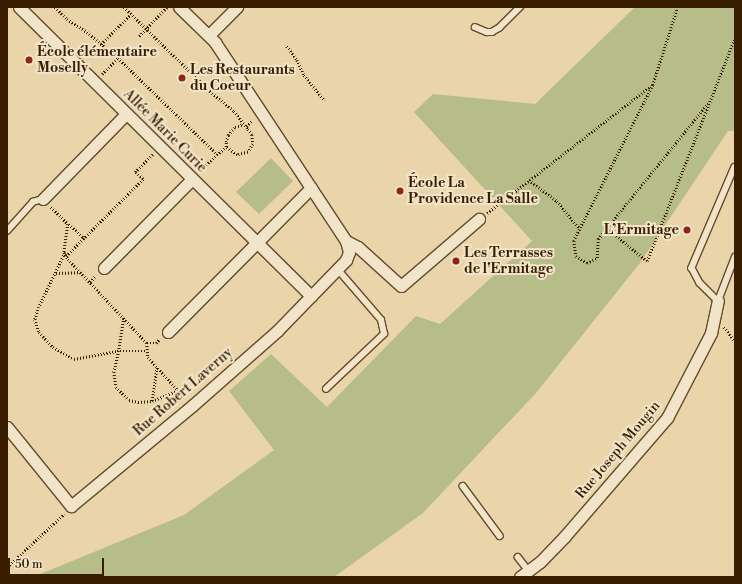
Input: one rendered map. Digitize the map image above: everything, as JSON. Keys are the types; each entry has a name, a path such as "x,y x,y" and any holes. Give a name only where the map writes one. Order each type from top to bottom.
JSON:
{"street":[{"name":"Allée Marie Curie","path":"19,7 311,296"},
{"path":"179,7 209,35 346,241 358,247 401,286 479,219"},
{"path":"209,35 237,7"},
{"path":"43,199 126,114"},
{"path":"104,268 192,179"},
{"path":"168,332 311,188"},
{"name":"Rue Robert Laverny","path":"71,506 193,405 277,331 346,260 349,252 346,241"},
{"name":"Rue Joseph Mougin","path":"524,574 540,562 565,536 667,418 711,333 718,301"},
{"path":"7,426 71,506"}],"lane":[{"path":"475,27 487,32 492,32 499,28 520,7"},
{"path":"735,167 692,268 700,283 718,301 735,257"},
{"path":"7,231 33,202 43,199"},
{"path":"326,389 384,334 381,320 337,268"},
{"path":"463,486 500,536"},
{"path":"518,557 524,574"}],"path":[{"path":"55,7 67,19 118,58 217,154"},
{"path":"124,7 212,93 234,111 252,135 253,144 248,152 237,155 226,147"},
{"path":"139,36 168,7"},
{"path":"678,7 653,85 574,241 576,256 587,263 597,258 598,239 708,103"},
{"path":"101,44 131,14"},
{"path":"607,228 647,261 708,103 735,38"},
{"path":"287,46 297,60 304,75 325,101"},
{"path":"95,82 123,53"},
{"path":"479,219 653,85"},
{"path":"192,179 226,147 228,135 235,127 244,124"},
{"path":"147,351 119,351 74,360 53,348 39,332 35,319 39,307 66,254 143,179 135,172 160,147"},
{"path":"529,180 557,201 580,229"},
{"path":"43,199 84,238"},
{"path":"68,224 66,254 147,343 148,357 193,405"},
{"path":"56,273 81,272"},
{"path":"124,318 114,372 116,387 130,400 138,402 152,401 179,390"},
{"path":"726,330 735,341"},
{"path":"152,401 157,367"},
{"path":"7,566 71,506"}],"green space":[{"path":"635,7 735,7 735,131 728,131 640,263 536,393 423,513 334,577 33,577 184,515 274,450 229,391 271,354 327,407 416,316 440,324 532,241 414,112 433,94 535,104"},
{"path":"271,158 293,181 259,214 236,192"}],"place":[{"name":"École élémentaire Moselly","path":"29,60"},
{"name":"Les Restaurants du Coeur","path":"182,78"},
{"name":"École La Providence La Salle","path":"400,191"},
{"name":"L’Ermitage","path":"687,230"},
{"name":"Les Terrasses de l'Ermitage","path":"456,261"}]}
